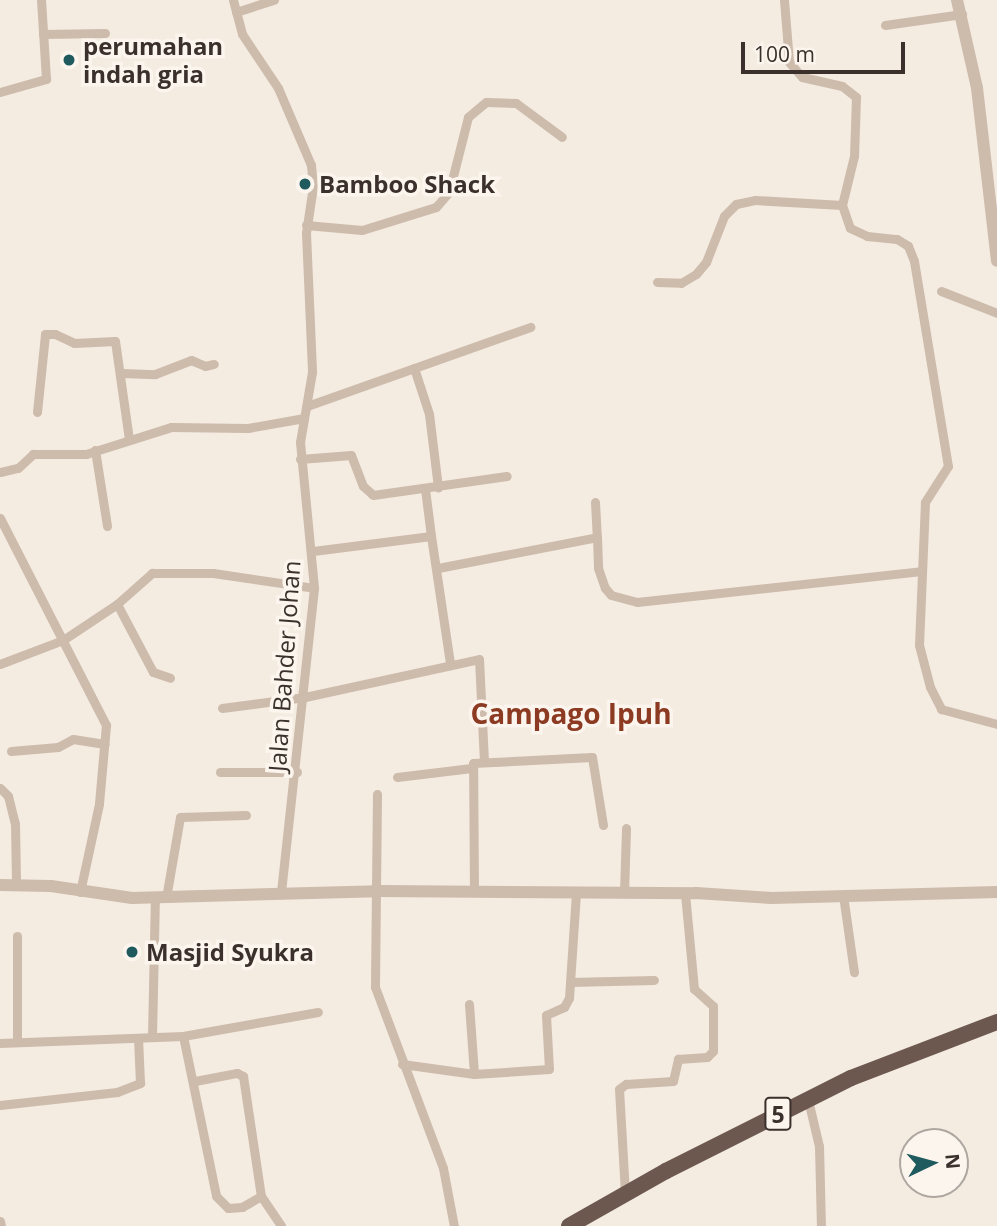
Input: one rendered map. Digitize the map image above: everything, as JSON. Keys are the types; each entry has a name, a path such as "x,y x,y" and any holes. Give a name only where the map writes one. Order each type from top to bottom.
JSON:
{"highway":[{"name":"5","path":"569,1226 625,1193 850,1078 997,1022"}],"street":[{"path":"0,92 46,79 41,0"},
{"name":"Jalan Bahder Johan","path":"233,0 242,34 278,88 310,164 313,186 306,225 313,335 300,459 313,551 314,588 297,772 281,894"},
{"path":"236,12 274,0"},
{"path":"785,0 789,62 802,77 842,86 856,97 855,156 842,205 850,228 867,236 897,239 908,246 914,261 927,362 948,466 925,502 919,645 930,687 941,709 997,724"},
{"path":"957,0 977,88 997,261"},
{"path":"885,25 962,14"},
{"path":"43,34 105,33"},
{"path":"306,225 362,230 436,206 449,192 468,117 486,103 516,103 562,137"},
{"path":"657,282 681,283 695,274 706,262 724,216 736,204 755,200 842,205"},
{"path":"941,291 997,313"},
{"path":"307,406 530,327"},
{"path":"37,412 44,334 55,334 74,343 115,341 128,435"},
{"path":"121,373 155,374 191,360 205,366 214,364"},
{"path":"414,368 429,414 438,487"},
{"path":"0,472 19,468 33,454 86,454 128,435 171,427 248,428 304,418"},
{"path":"95,450 107,526"},
{"path":"300,459 351,455 363,486 373,495 507,476"},
{"path":"425,489 450,663"},
{"path":"595,502 598,568 605,588 611,595 637,603 921,571"},
{"path":"0,518 103,718 105,744 99,804 80,892"},
{"path":"313,551 431,536"},
{"path":"438,568 597,537"},
{"path":"0,664 63,640 117,604 147,576 160,572 213,573 314,588"},
{"path":"117,604 153,672 170,678"},
{"path":"222,708 305,697 450,663 479,659 484,761"},
{"path":"11,751 58,747 73,739 105,744"},
{"path":"397,777 471,768 484,761 592,757 603,825"},
{"path":"471,768 474,891"},
{"path":"220,772 297,772"},
{"path":"0,788 8,796 15,824 16,884"},
{"path":"377,794 375,987 443,1168 454,1226"},
{"path":"152,1037 160,898 180,817 246,815"},
{"path":"624,893 626,828"},
{"path":"0,885 16,884 160,898 377,891 685,893 772,898 997,892"},
{"path":"402,1064 474,1074 548,1069 546,1015 564,1007 570,982 576,892"},
{"path":"625,1193 619,1089 626,1084 673,1081 678,1059 707,1056 713,1051 713,1006 694,989 685,893"},
{"path":"843,895 854,972"},
{"path":"17,936 18,1041"},
{"path":"570,982 654,980"},
{"path":"469,1004 474,1074"},
{"path":"0,1043 183,1036 318,1012"},
{"path":"183,1036 220,1203 242,1207 261,1196"},
{"path":"0,1102 117,1092 140,1083 138,1038"},
{"path":"195,1081 237,1073 243,1076 261,1196 281,1226"},
{"path":"808,1100 819,1146 821,1226"}],"place":[{"name":"perumahan indah gria","path":"69,60"},
{"name":"Bamboo Shack","path":"305,184"},
{"name":"Masjid Syukra","path":"132,952"}],"district":[{"name":"Campago Ipuh","path":"571,713"}]}
